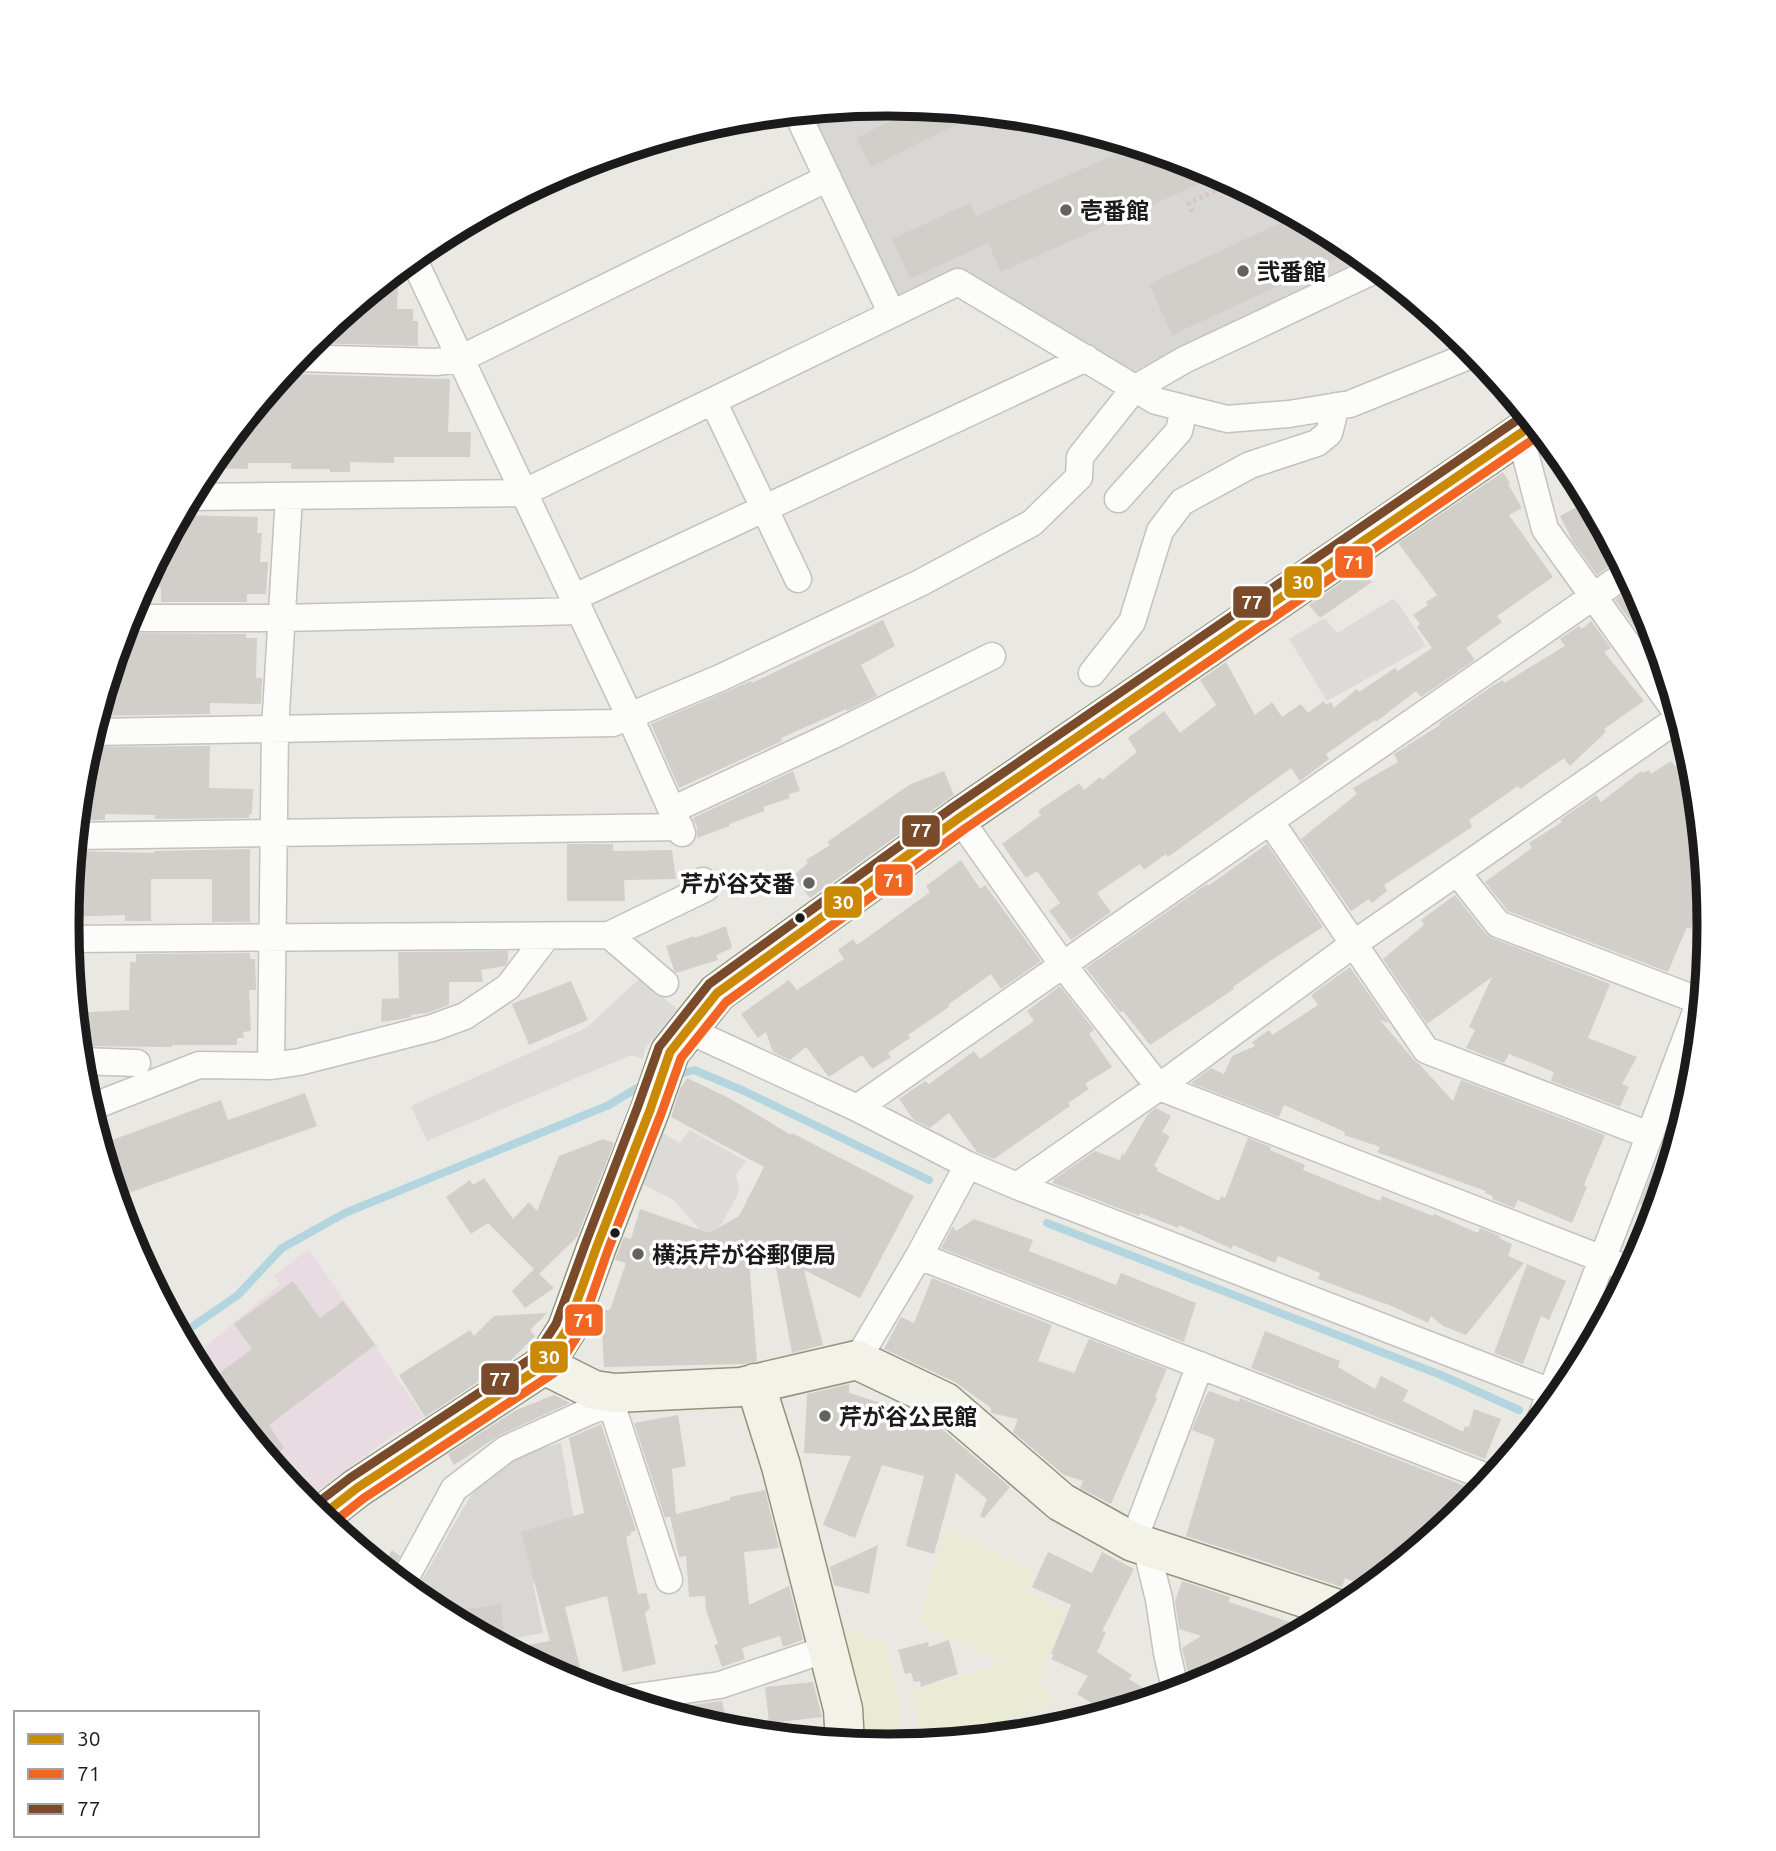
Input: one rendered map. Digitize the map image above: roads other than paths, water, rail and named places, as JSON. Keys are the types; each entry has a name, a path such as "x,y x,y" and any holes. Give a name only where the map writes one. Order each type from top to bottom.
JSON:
{"street":[{"path":"801,121 892,314"},
{"path":"311,358 436,362 460,359 828,178"},
{"path":"417,267 678,823"},
{"path":"102,732 613,723 720,678 920,583 1032,523 1079,477 1080,457 1134,389 1184,360 1368,274"},
{"path":"202,497 523,493 958,282 1156,401 1227,418 1289,414 1350,404 1464,358"},
{"path":"139,618 282,618 576,604 764,509 1086,358"},
{"path":"713,401 798,579"},
{"path":"1092,673 1132,622 1160,531 1182,502 1250,465 1317,443 1329,433 1336,406"},
{"path":"1118,499 1180,431 1184,408"},
{"path":"1527,429 1545,529 1664,695"},
{"path":"329,1510 357,1488 544,1365 567,1329 597,1246 679,1041 717,993 959,818 1527,429"},
{"path":"271,1066 275,729 289,496"},
{"path":"857,1108 1619,579"},
{"path":"84,836 678,823 831,736 992,656"},
{"path":"1017,1186 1159,1087 1354,943 1671,722"},
{"path":"959,818 1063,965 1159,1087 1622,1266"},
{"path":"1270,821 1426,1050 1649,1135"},
{"path":"1457,872 1498,924 1694,995"},
{"path":"79,939 609,935 706,888 703,881"},
{"path":"609,935 665,983"},
{"path":"91,1061 271,1066 299,1062 419,1032 465,1016 508,987 547,936"},
{"path":"1554,1384 1691,1024"},
{"path":"679,1041 857,1108 968,1165 1538,1406"},
{"path":"99,1104 199,1065"},
{"path":"857,1360 919,1256 968,1165"},
{"path":"919,1256 1481,1475"},
{"path":"406,1576 454,1489 506,1449 613,1398 741,1387 857,1360 945,1402 1061,1502 1140,1544 1326,1605"},
{"path":"544,1365 613,1398"},
{"path":"1174,1682 1159,1599 1140,1544 1200,1366"},
{"path":"755,1383 781,1466 842,1709 844,1733"},
{"path":"613,1398 669,1580"},
{"path":"642,1696 720,1685 827,1649"}],"waterway":[{"path":"674,1076 694,1070 742,1090 929,1180"},
{"path":"187,1330 238,1295 282,1248 345,1213 609,1105 645,1085"},
{"path":"1047,1223 1441,1375 1519,1410"}],"place":[{"name":"壱番館","path":"1066,210"},
{"name":"弐番館","path":"1243,271"},
{"name":"芹が谷交番","path":"809,883"},
{"name":"横浜芹が谷郵便局","path":"638,1254"},
{"name":"芹が谷公民館","path":"825,1416"}]}
